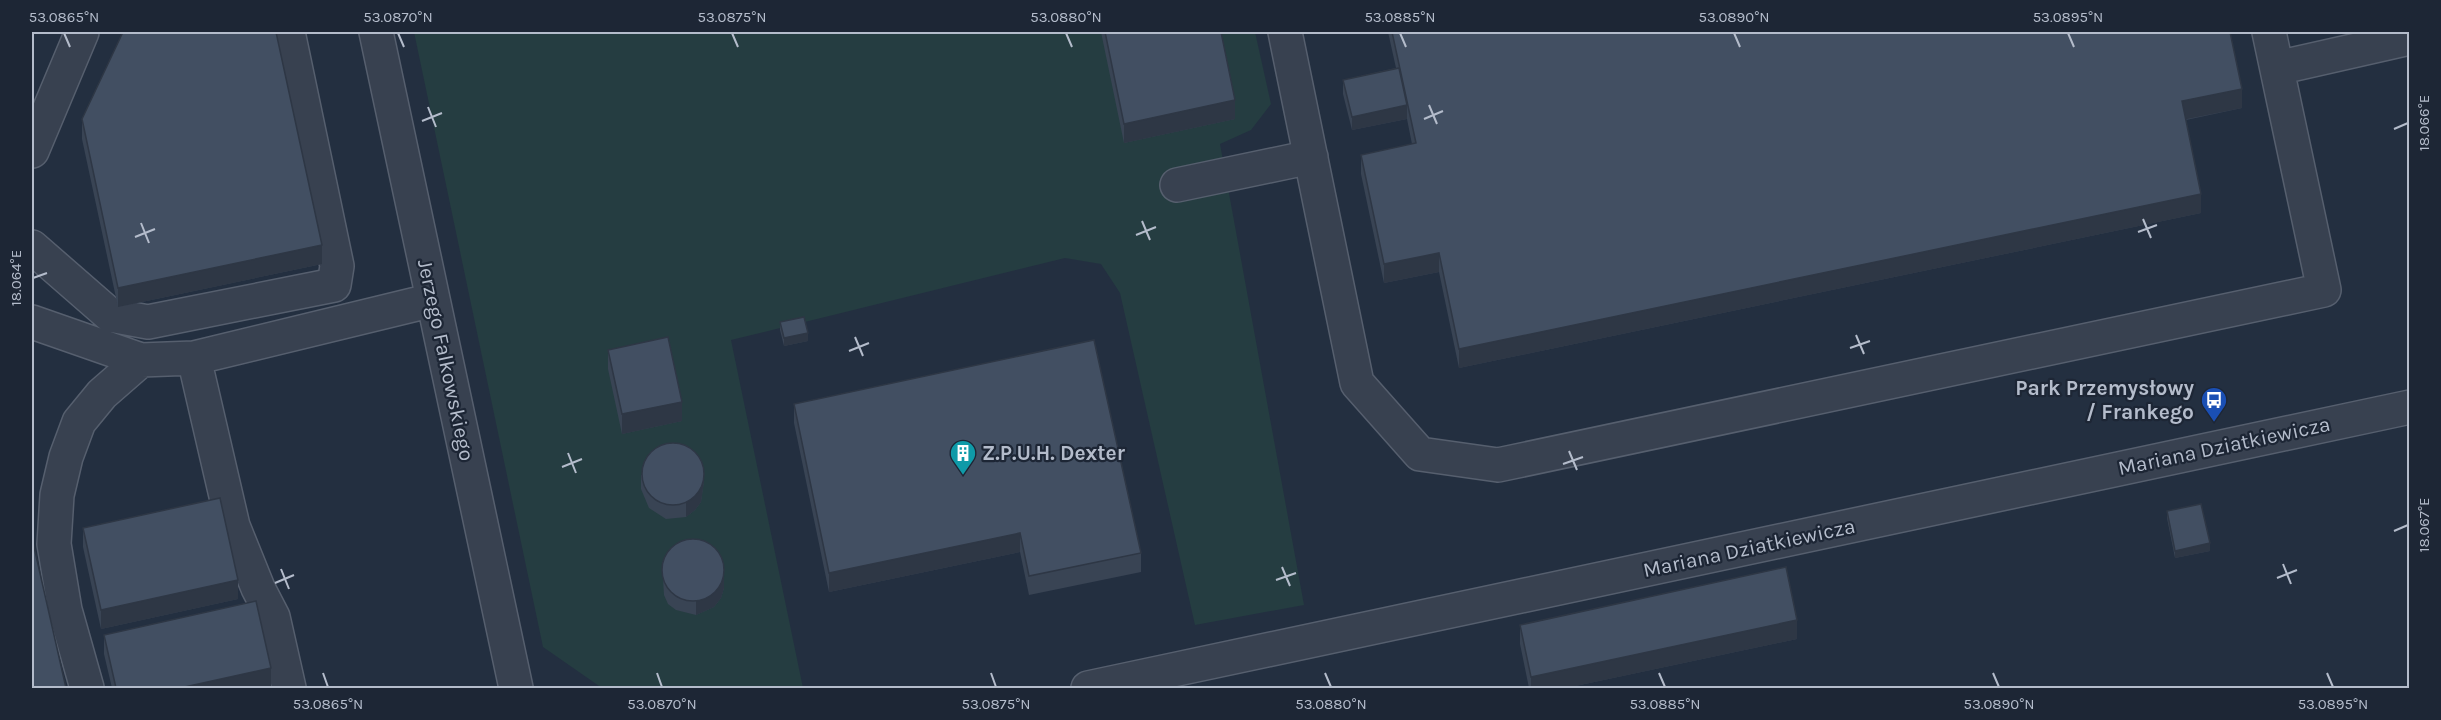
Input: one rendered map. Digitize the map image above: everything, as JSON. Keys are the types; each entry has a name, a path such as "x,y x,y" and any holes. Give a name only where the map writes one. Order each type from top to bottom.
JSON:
{"street":[{"path":"32,151 82,32"},
{"path":"32,247 110,315 148,322 334,285 337,266 288,32"},
{"name":"Jerzego Falkowskiego","path":"376,32 516,688"},
{"path":"1285,32 1357,383 1420,454 1498,465 2324,290 2269,32"},
{"path":"2277,68 2409,38"},
{"path":"1177,184 1311,157"},
{"path":"32,321 141,360 194,358 433,300"},
{"path":"194,358 233,526 258,588 273,617 290,688"},
{"path":"87,688 65,610 54,544 57,495 66,457 79,423 102,394 141,360"},
{"name":"Mariana Dziatkiewicza","path":"1088,688 2409,406"}],"green space":[{"path":"414,32 1255,32 1271,104 1251,130 1220,144 1304,605 1195,625 1120,293 1101,264 1065,258 731,340 803,688 602,688 543,647"}],"building":[{"path":"123,32 276,32 322,245 118,288 82,119"},
{"path":"1105,32 1221,32 1235,100 1124,124"},
{"path":"1392,32 2230,32 2242,89 2182,101 2201,194 1459,349 1439,253 1384,264 1361,155 1416,143"},
{"path":"1399,68 1407,105 1352,117 1343,80"},
{"path":"804,317 808,333 784,338 780,322"},
{"path":"668,337 682,402 622,414 608,350"},
{"name":"Z.P.U.H. Dexter","path":"1094,340 1141,553 1029,576 1020,533 829,573 794,404"},
{"path":"673,443 695,452 704,474 695,496 673,505 651,496 642,474 651,452"},
{"path":"220,498 238,580 101,610 83,528"},
{"path":"2201,504 2210,543 2175,551 2167,511"},
{"path":"32,538 66,688 32,688"},
{"path":"693,539 715,548 724,570 715,592 693,601 671,592 662,570 671,548"},
{"path":"1786,567 1797,620 1531,677 1520,625"},
{"path":"256,601 271,668 180,688 116,688 104,635"}],"place":[{"name":"Park Przemysłowy / Frankego","path":"2214,423"},
{"name":"Z.P.U.H. Dexter","path":"963,476"}]}
